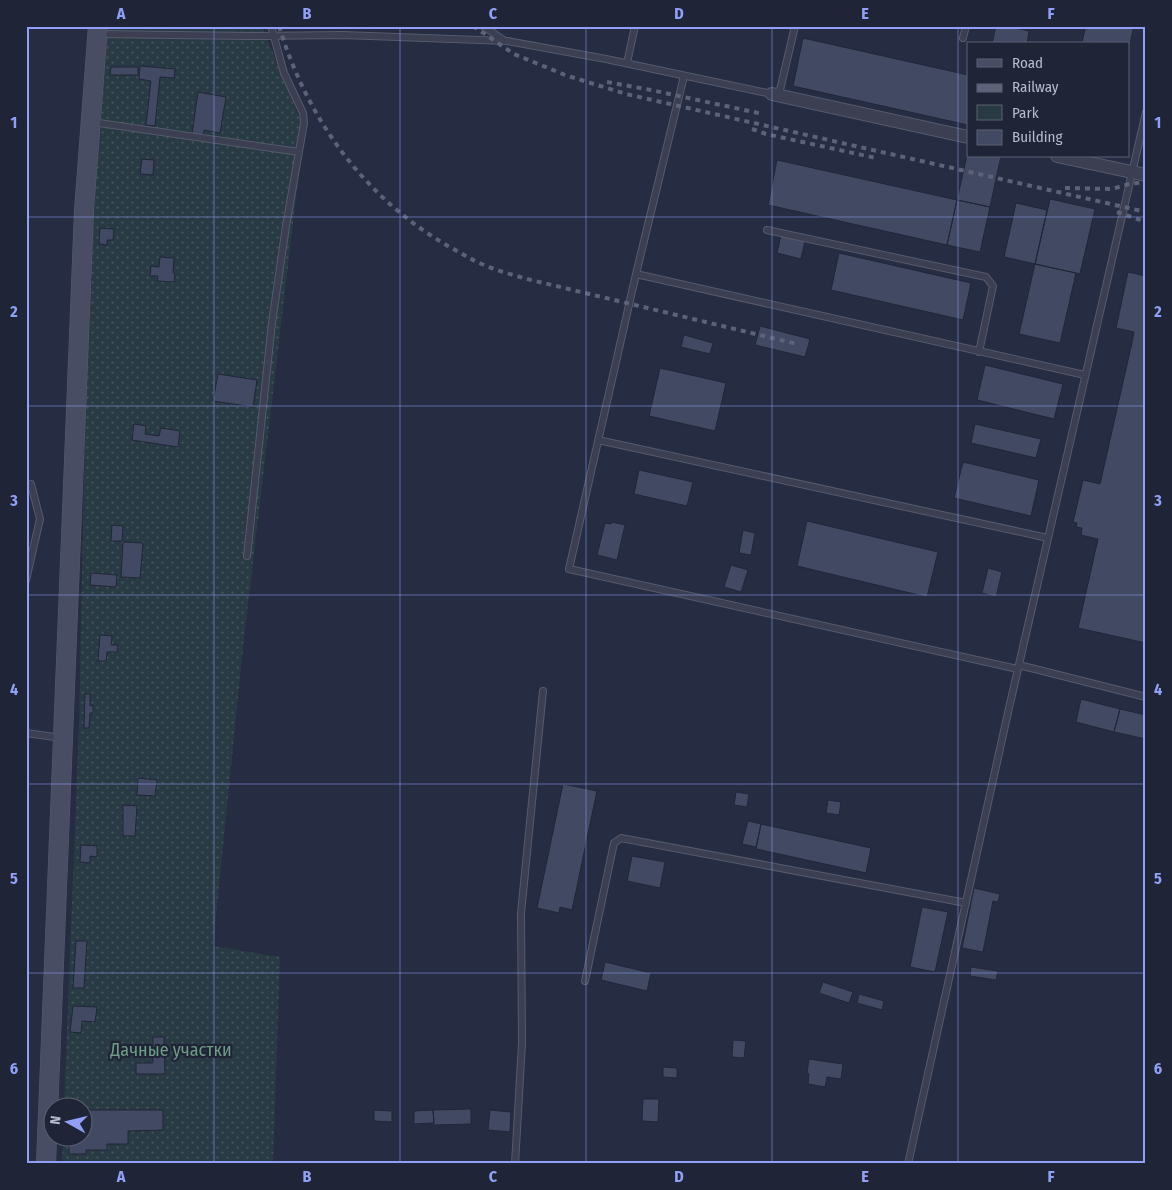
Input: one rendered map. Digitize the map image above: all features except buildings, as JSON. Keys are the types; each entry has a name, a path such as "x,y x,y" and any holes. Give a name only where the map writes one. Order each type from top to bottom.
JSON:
{"main road":[{"path":"46,1164 84,220 98,30"}],"street":[{"path":"772,94 967,137"},
{"path":"1066,158 1146,175"}],"lane":[{"path":"247,556 272,323 304,123 303,113 284,73 271,26"},
{"path":"483,26 506,41"},
{"path":"627,63 635,26"},
{"path":"98,30 273,36 343,35 506,41 627,63 772,94 780,90 795,26"},
{"path":"963,38 966,26"},
{"path":"684,76 636,274 569,569 1019,667 1146,697"},
{"path":"908,1164 1048,538 1146,112"},
{"path":"91,122 299,152"},
{"path":"767,230 986,277 993,286 979,352"},
{"path":"636,274 1085,375"},
{"path":"598,440 1048,538"},
{"path":"26,580 40,519 31,484"},
{"path":"515,1164 522,1043 521,913 544,691"},
{"path":"26,733 63,738"},
{"path":"585,981 614,843 621,838 966,904"}],"green space":[{"name":"Дачные участки","path":"97,26 262,26 304,130 244,638 213,946 280,957 273,1164 62,1164 63,1148 92,1148 92,1098 64,1098 79,724 92,78"}],"railway":[{"path":"279,26 291,61 307,95 325,127 346,156 369,184 396,209 425,231 457,251 477,262 527,279 797,344"},
{"path":"473,26 514,54 565,75 626,94 1146,212"},
{"path":"607,82 763,114"},
{"path":"752,129 766,134 876,158"},
{"path":"1065,188 1112,189 1146,182"},
{"path":"1117,212 1146,222"}]}
